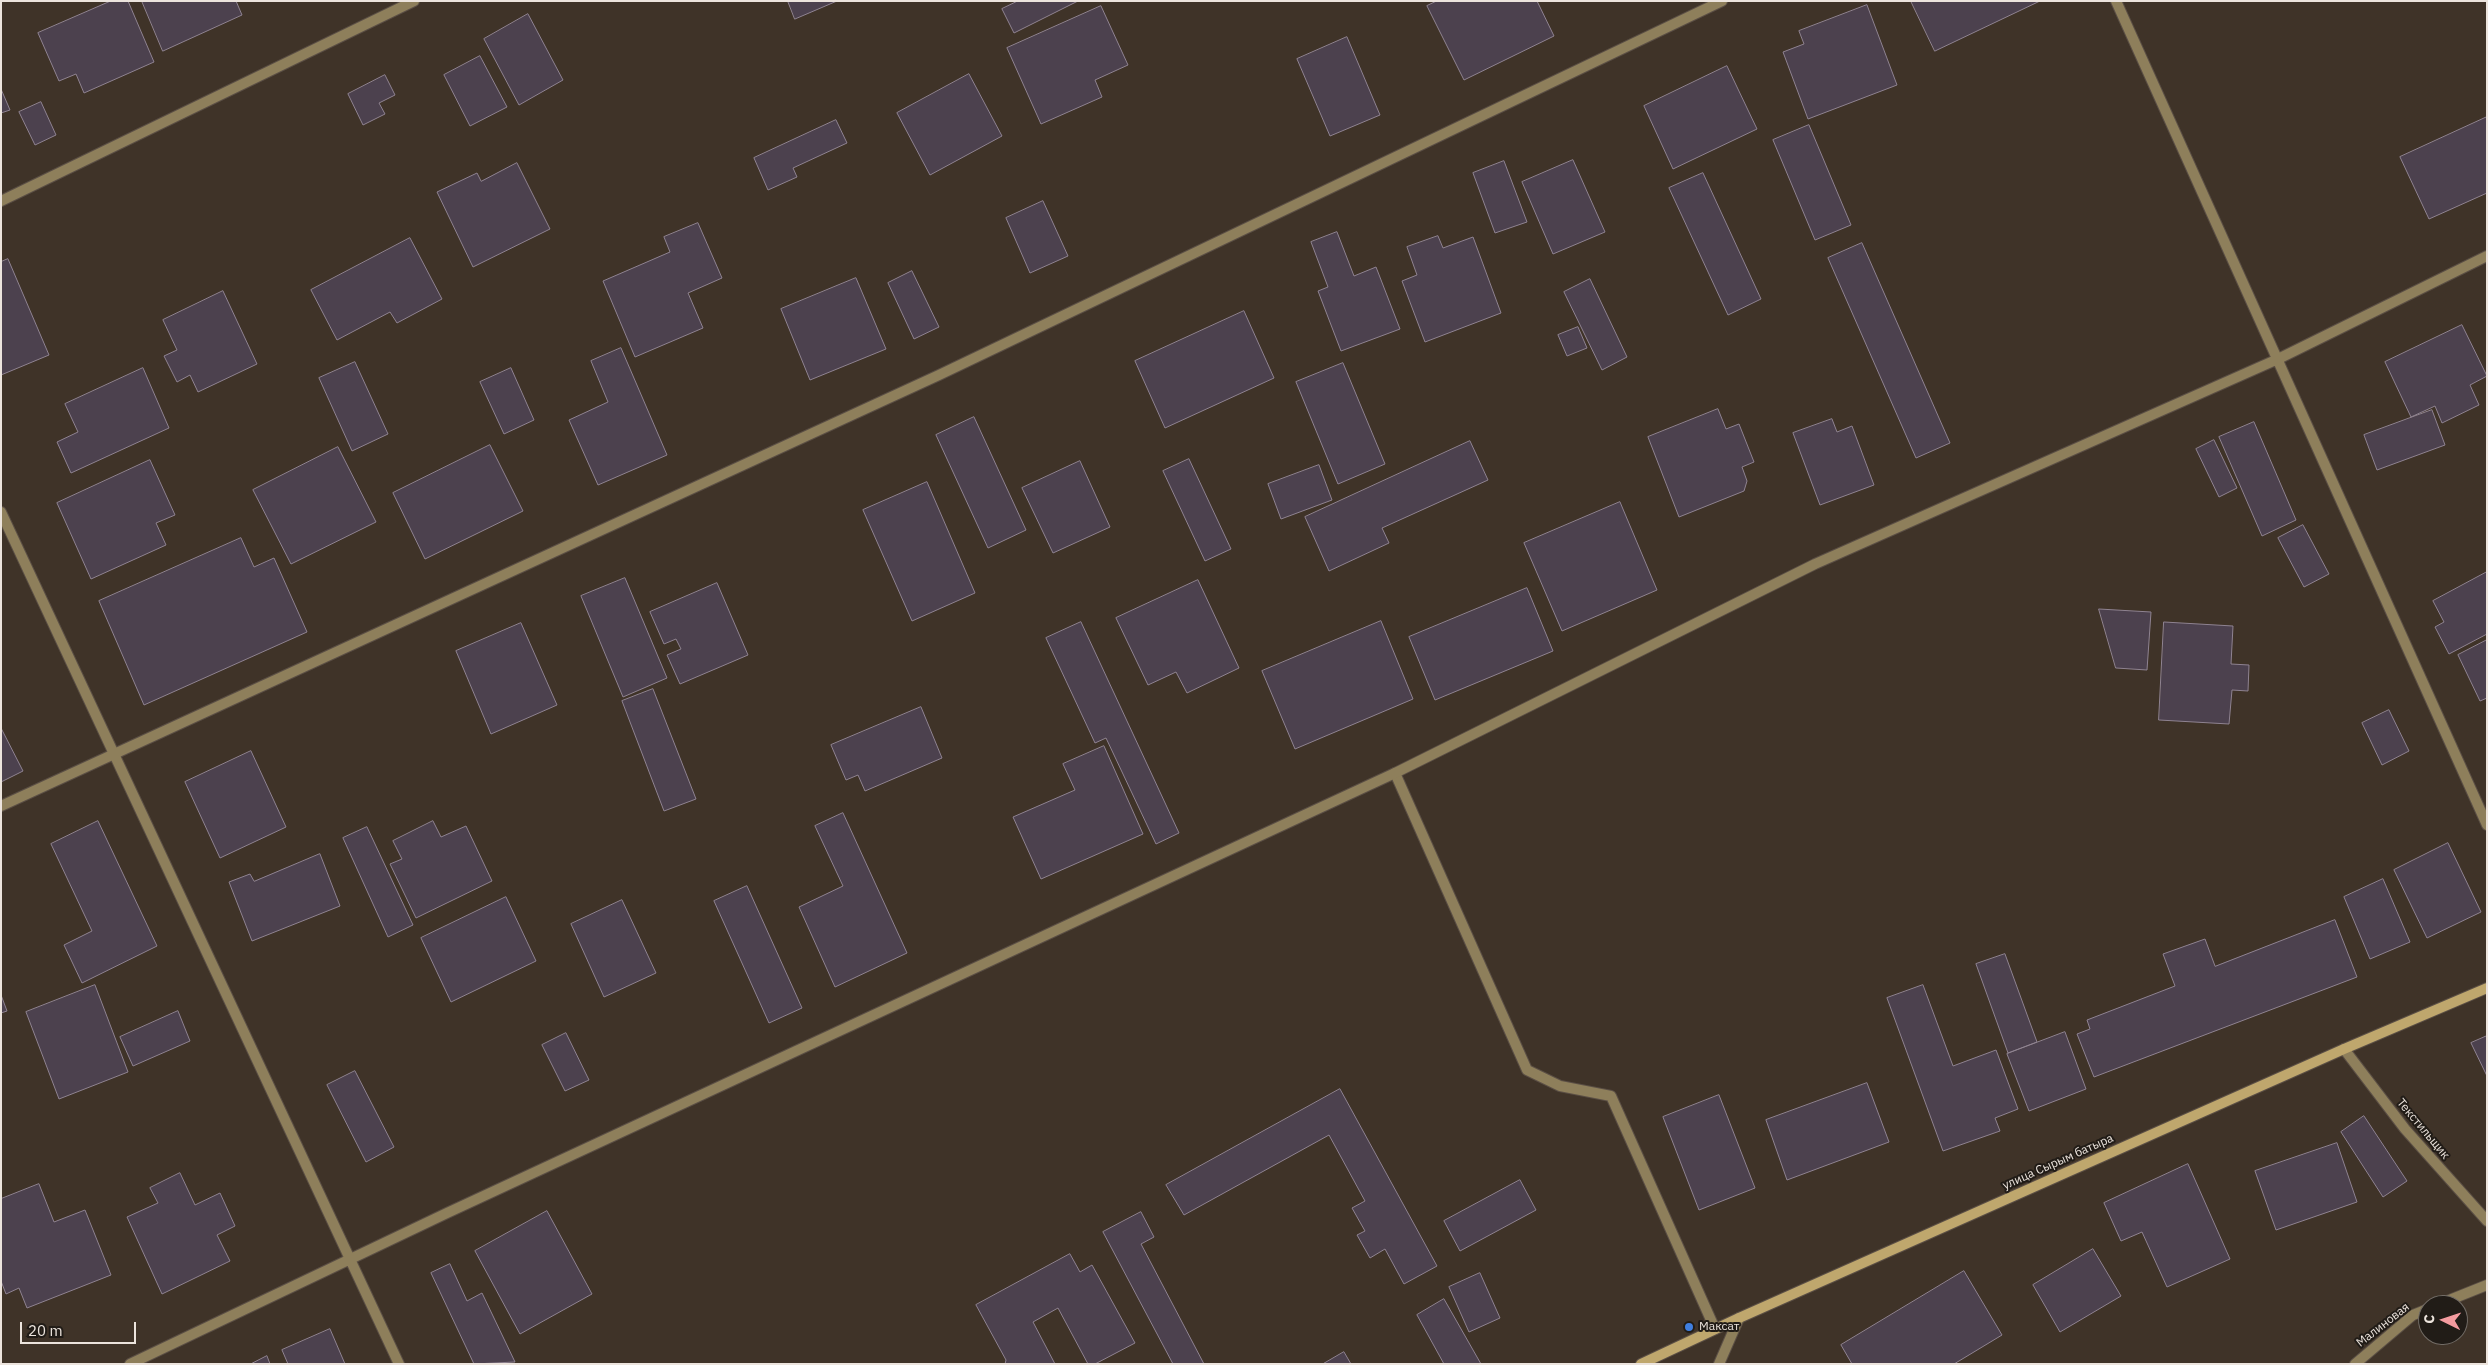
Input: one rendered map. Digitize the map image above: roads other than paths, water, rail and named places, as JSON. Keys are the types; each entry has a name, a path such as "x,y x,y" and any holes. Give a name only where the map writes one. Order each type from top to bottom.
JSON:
{"street":[{"path":"1,201 414,1"},
{"path":"1,806 930,379 1722,1"},
{"path":"2116,1 2487,825"},
{"path":"130,1364 456,1209 1395,772 1815,564 2278,359 2487,256"},
{"path":"1,512 399,1364"},
{"path":"1395,772 1526,1070 1560,1086 1610,1096 1716,1328"},
{"name":"улица Сырым батыра","path":"1641,1364 1716,1328 2344,1049 2487,988"},
{"name":"Текстильщик","path":"2344,1049 2405,1129 2487,1221"},
{"path":"2462,1295 2487,1285"},
{"name":"Малиновая","path":"2356,1364 2413,1315 2418,1313"},
{"path":"1719,1364 1739,1318"}],"place":[{"name":"Максат","path":"1689,1327"}]}
